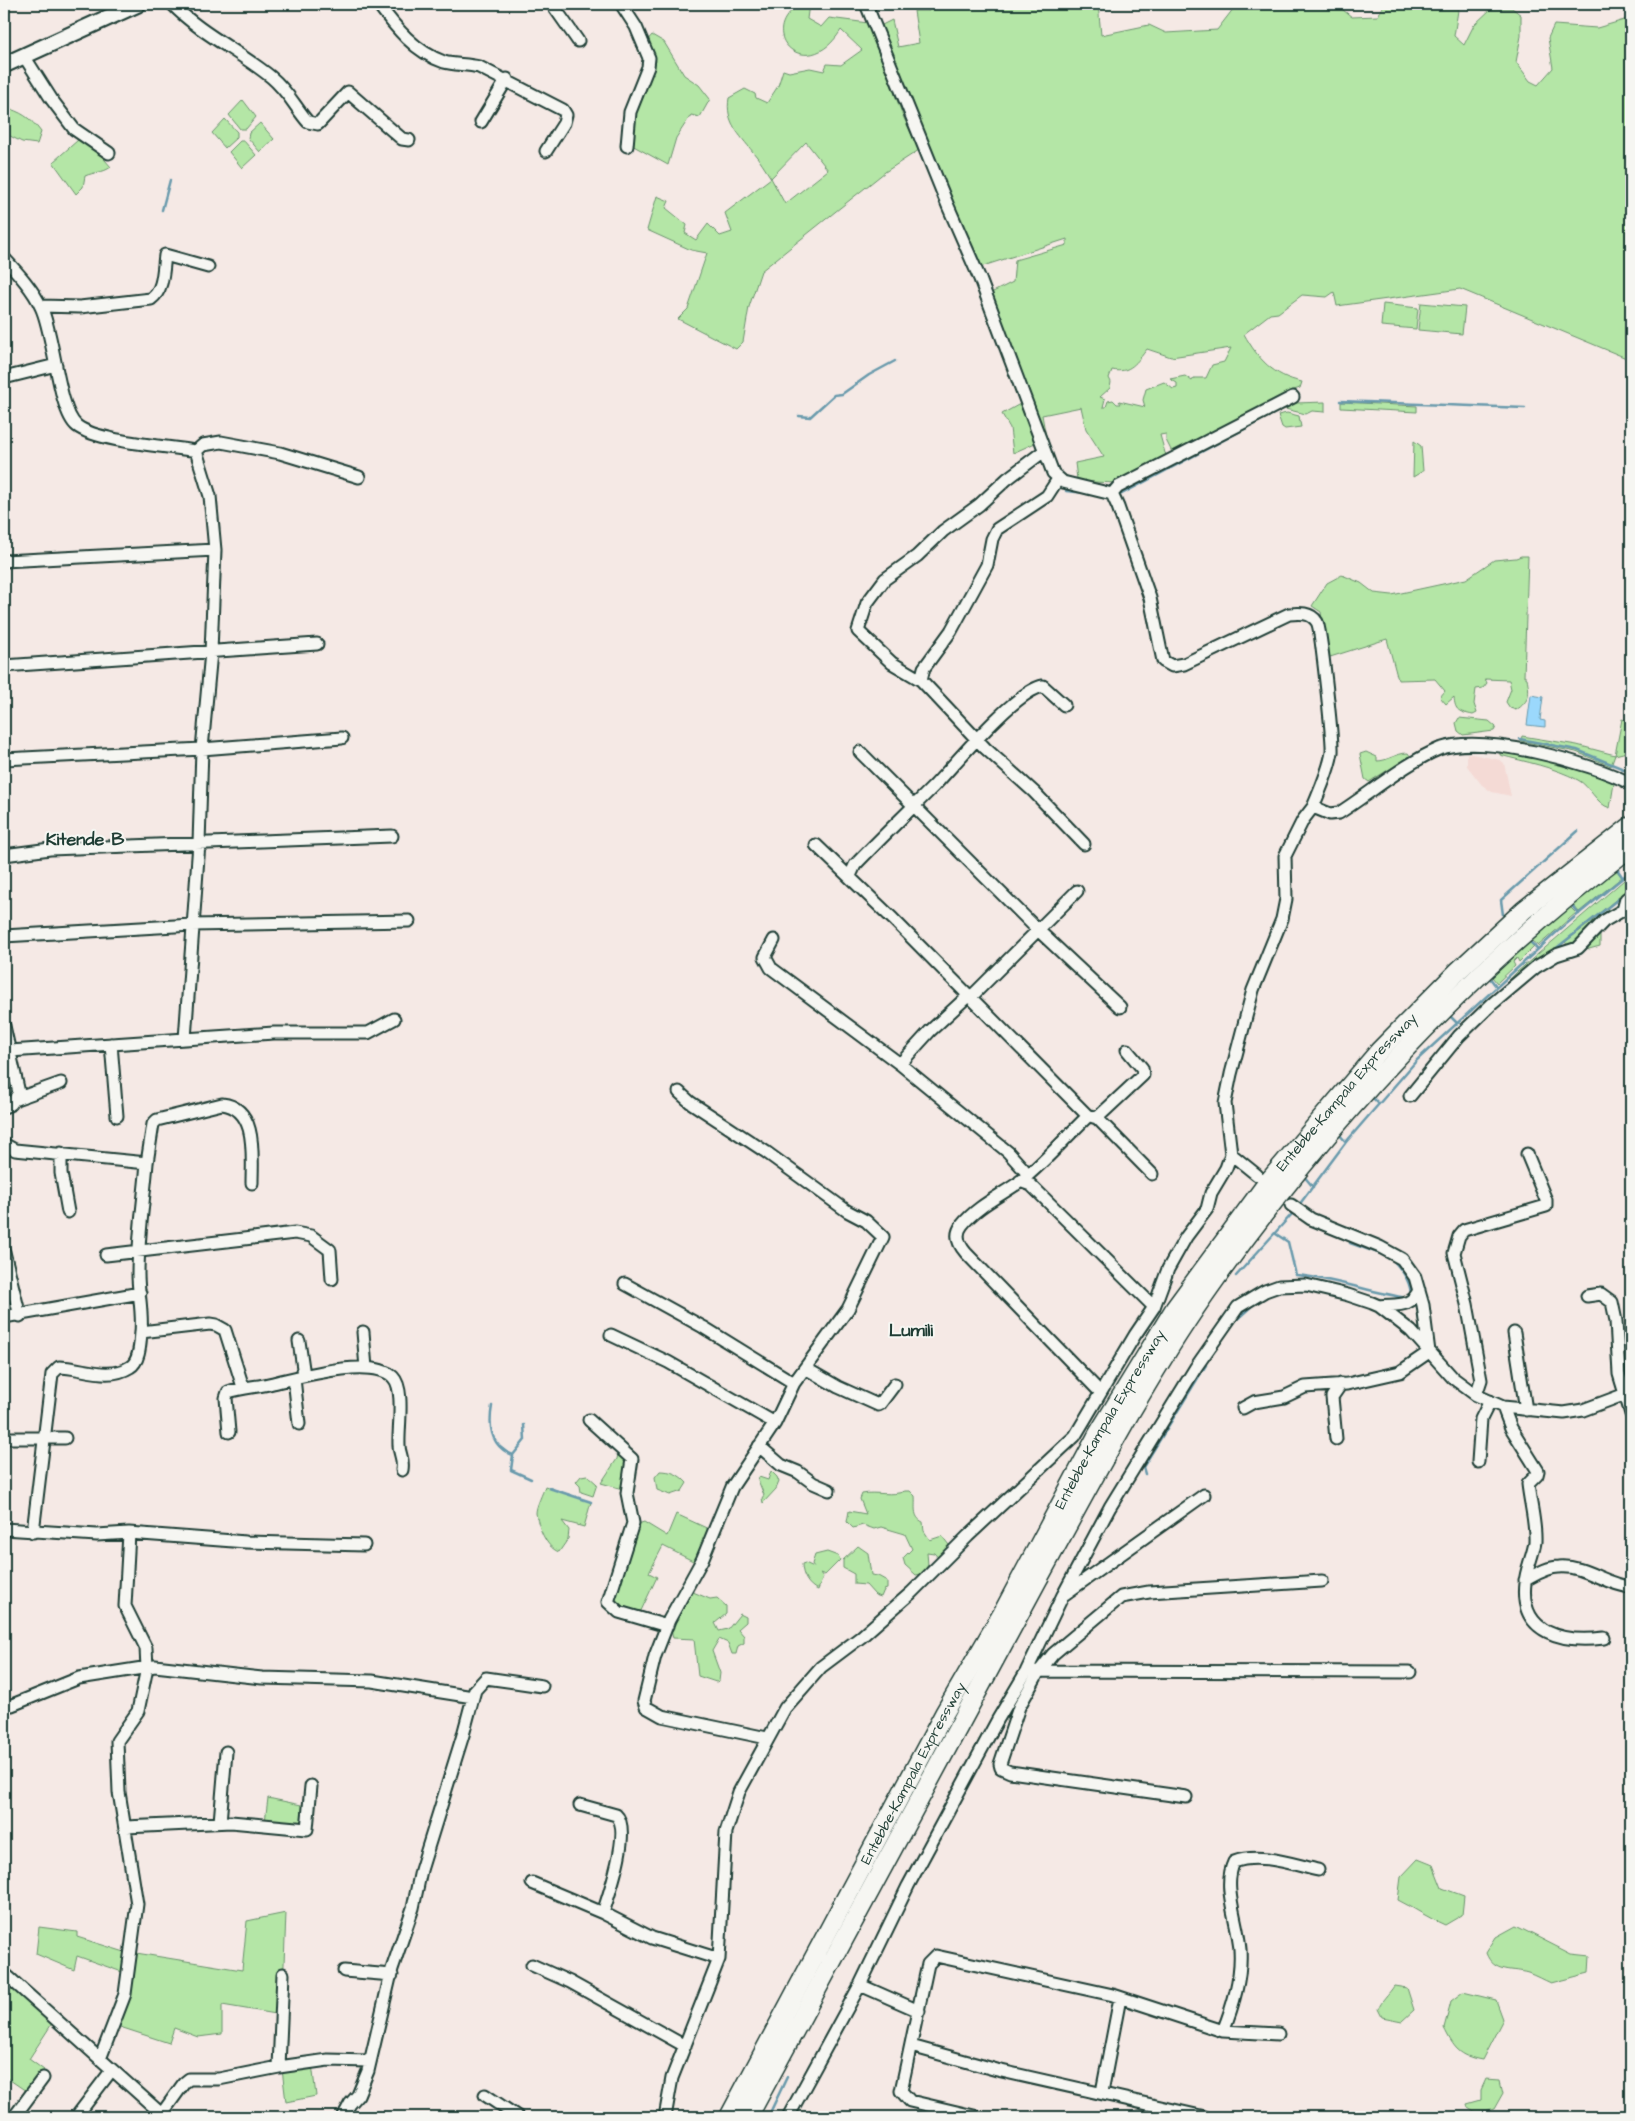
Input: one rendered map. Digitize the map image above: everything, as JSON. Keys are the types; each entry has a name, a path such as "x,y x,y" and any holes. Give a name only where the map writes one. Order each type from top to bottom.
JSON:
{"highway":[{"name":"Entebbe-Kampala Expressway","path":"729,2117 936,1730 1002,1614 1098,1434 1175,1308 1267,1183 1379,1051 1458,971 1524,910 1631,826"},
{"name":"Entebbe-Kampala Expressway","path":"748,2117 944,1751 1088,1490 1180,1332 1203,1297 1281,1193 1376,1079 1442,1011 1535,925 1578,887 1631,847"}],"main road":[{"path":"4,65 138,4"}],"street":[{"path":"172,4 187,19 271,77 295,102 308,122 318,124 348,92 402,139 409,140"},
{"path":"378,4 410,42 428,54 446,63 466,63 479,67 564,110 566,115 564,122 546,151"},
{"path":"552,4 578,41"},
{"path":"621,4 646,46 650,63 630,112 627,146"},
{"path":"866,4 948,206 980,279 1019,378 1053,473 1058,479 1069,484 1112,494"},
{"path":"24,56 52,100 74,129 109,153"},
{"path":"481,122 507,80"},
{"path":"41,306 80,307 151,299 158,294 160,288 165,255 208,267"},
{"path":"4,258 41,306 50,333 68,412 77,426 89,432 196,451"},
{"path":"4,378 56,365"},
{"path":"1112,494 1118,487 1293,397"},
{"path":"196,451 202,445 221,442 280,453 359,477"},
{"path":"185,1039 199,843 202,749 211,652 214,550 210,496 196,451"},
{"path":"1044,451 1007,479 980,505 943,531 917,556 885,579 867,603 858,631 892,662 922,680 976,738 1034,792 1084,844"},
{"path":"922,680 924,668 951,631 987,565 992,539 997,529 1047,496 1058,479"},
{"path":"665,2117 670,2086 719,1959 726,1832 739,1792 767,1738 785,1708 821,1667 861,1637 911,1593 968,1536 1068,1444 1084,1422 1100,1392 1154,1307 1168,1270 1186,1237 1207,1209 1211,1193 1232,1154 1225,1103 1230,1074 1253,990 1272,948 1282,919 1286,899 1284,856 1303,820 1313,807 1330,762 1332,747 1324,678 1322,636 1318,623 1308,614 1289,614 1184,664 1176,667 1165,663 1161,658 1150,598 1112,494"},
{"path":"4,561 214,550"},
{"path":"4,666 317,644"},
{"path":"850,876 855,864 914,806 976,738 1038,687 1043,686 1050,691 1064,706"},
{"path":"4,760 202,749 342,738"},
{"path":"1313,807 1330,814 1339,813 1421,758 1439,750 1461,744 1515,750 1579,762 1631,784"},
{"path":"860,752 1039,931 1120,1007"},
{"path":"4,855 50,849 392,836"},
{"path":"816,845 850,876 969,997 1152,1174"},
{"path":"900,1064 930,1031 1039,931 1077,891"},
{"path":"1410,1096 1459,1036 1492,1004 1536,967 1556,955 1578,948 1604,921 1623,910 1625,900 1631,896"},
{"path":"4,936 192,925 408,921"},
{"path":"774,940 765,957 772,968 900,1064 1021,1163 1024,1178 1154,1307"},
{"path":"10,1051 274,1033 368,1033 394,1019"},
{"path":"4,1026 18,1086 16,1099"},
{"path":"111,1044 117,1116"},
{"path":"1100,1392 958,1243 961,1226 986,1204 1024,1178 1092,1117 1143,1075 1142,1068 1128,1050"},
{"path":"4,1107 16,1099 61,1083"},
{"path":"680,1092 698,1108 766,1152 847,1211 875,1228 883,1237 848,1309 794,1383 774,1423 732,1487 702,1560 667,1626 655,1656 644,1701 646,1707 662,1716 767,1738"},
{"path":"33,1532 47,1400 54,1370 63,1367 103,1373 126,1369 137,1361 141,1332 139,1251 147,1163 153,1124 157,1120 222,1104 230,1105 239,1110 247,1119 252,1147 252,1183"},
{"path":"4,1144 15,1150 61,1153 78,1157 147,1163"},
{"path":"61,1153 61,1173 68,1212"},
{"path":"1232,1154 1257,1175"},
{"path":"1476,1395 1481,1380 1469,1312 1454,1249 1458,1236 1464,1230 1546,1206 1546,1200 1527,1154"},
{"path":"1291,1205 1311,1219 1380,1246 1402,1259 1415,1277 1419,1290 1429,1352"},
{"path":"106,1255 295,1233 311,1236 330,1250 332,1279"},
{"path":"4,1252 20,1316"},
{"path":"625,1284 703,1326 794,1383"},
{"path":"788,2117 860,1986 908,1886 1026,1672 1063,1595 1110,1507 1196,1367 1238,1307 1265,1291 1279,1286 1306,1285 1348,1295 1379,1306 1411,1331 1453,1378 1476,1395 1503,1408 1564,1413 1583,1410 1628,1393"},
{"path":"1379,1306 1409,1304 1415,1299 1419,1290"},
{"path":"4,1318 140,1293"},
{"path":"1587,1296 1606,1295 1613,1305 1617,1334 1617,1360 1628,1393 1631,1414"},
{"path":"141,1332 210,1324 221,1327 225,1330 242,1388"},
{"path":"363,1332 366,1368"},
{"path":"1514,1333 1526,1410"},
{"path":"611,1335 668,1362 774,1423"},
{"path":"298,1424 299,1341"},
{"path":"1242,1408 1254,1402 1284,1397 1305,1387 1341,1384 1400,1372 1429,1352"},
{"path":"229,1432 226,1395 242,1388 299,1377 366,1368 388,1374 397,1384 400,1404 398,1446 403,1458 402,1470"},
{"path":"805,1368 872,1404 880,1404 895,1384"},
{"path":"1336,1439 1332,1397 1341,1384"},
{"path":"1478,1462 1481,1419 1490,1401"},
{"path":"1503,1408 1511,1428 1538,1471 1536,1476 1528,1483 1535,1542 1525,1580 1524,1599 1528,1610 1538,1627 1562,1639 1584,1640 1604,1638"},
{"path":"589,1420 632,1460 627,1493 633,1523 608,1602 619,1612 667,1626"},
{"path":"4,1438 65,1438"},
{"path":"759,1446 781,1465 798,1472 813,1483 829,1490"},
{"path":"1063,1595 1204,1494"},
{"path":"4,1529 97,1535 129,1533 246,1542 364,1545"},
{"path":"100,2059 125,1994 137,1904 126,1826 119,1792 117,1741 138,1711 147,1668 146,1648 125,1606 129,1533"},
{"path":"1525,1580 1558,1566 1576,1569 1615,1584 1631,1586"},
{"path":"1186,1797 1010,1772 1001,1768 1000,1764 1020,1707 1041,1670 1053,1654 1121,1597 1150,1592 1322,1582"},
{"path":"4,1705 12,1705 79,1678 166,1667 262,1678 372,1681 473,1697"},
{"path":"1026,1672 1041,1670 1410,1672"},
{"path":"343,2117 350,2104 358,2096 369,2061 475,1690 486,1678 542,1686"},
{"path":"220,1822 226,1752"},
{"path":"126,1826 220,1822 307,1829 311,1786"},
{"path":"580,1805 616,1815 622,1825 619,1854 603,1913"},
{"path":"1223,2031 1236,2000 1240,1965 1228,1878 1234,1862 1244,1858 1270,1860 1318,1870"},
{"path":"532,1883 603,1913 652,1938 719,1959"},
{"path":"978,2117 910,2101 902,2092 928,1964 936,1956 1120,1998 1223,2031 1278,2034"},
{"path":"532,1965 570,1982 685,2046"},
{"path":"344,1971 392,1976"},
{"path":"4,1973 163,2116 187,2080 219,2079 279,2067 328,2060 369,2061"},
{"path":"279,2067 283,1974"},
{"path":"860,1986 919,2011"},
{"path":"1102,2092 1120,1998"},
{"path":"911,2046 1006,2072 1102,2092 1205,2117"},
{"path":"76,2117 111,2070"},
{"path":"14,2117 43,2078"},
{"path":"485,2095 518,2117"}],"shaded area":[{"path":"1467,753 1500,760 1504,763 1511,796 1492,792 1482,785 1467,766"}],"green space":[{"path":"801,4 809,4 807,19 821,27 829,18 868,23 903,116 919,150 885,172 761,271 749,307 743,342 736,349 678,319 688,309 707,253 691,250 647,230 657,196 669,201 666,208 687,225 685,233 696,240 708,224 720,236 732,232 725,213 771,178 734,127 729,114 729,98 745,89 755,94 756,98 767,103 778,86 783,70 789,72 810,68 824,71 827,64 841,65 862,50 841,30 828,46 814,54 800,54 790,48 783,39 782,28 787,15","holes":["806,142 828,170 785,204 771,178"]},
{"path":"927,4 1098,4 1101,35 1149,25 1166,33 1217,30 1237,4 1301,4 1328,9 1328,4 1343,4 1343,10 1352,17 1378,16 1384,4 1459,4 1454,36 1464,45 1474,25 1492,8 1512,8 1521,15 1521,36 1516,62 1530,81 1538,85 1553,68 1548,38 1554,25 1597,28 1631,18 1631,360 1460,289 1337,306 1334,292 1327,297 1302,295 1278,313 1270,314 1244,334 1267,365 1283,375 1302,382 1300,388 1173,454 1166,440 1166,434 1160,435 1165,453 1169,457 1117,483 1069,481 1053,467 1030,395 991,293 1013,282 1015,260 1067,245 1067,239 980,267 880,26 892,20 898,47 919,43 914,11 929,11","holes":["1231,348 1224,362 1212,365 1206,378 1194,378 1192,381 1185,376 1170,379 1177,383 1177,388 1173,389 1164,382 1146,389 1143,400 1145,407 1119,401 1121,404 1117,404 1113,400 1108,401 1106,407 1103,407 1105,399 1100,397 1110,388 1111,382 1109,378 1112,370 1128,369 1147,349 1171,357","1081,407 1086,429 1104,457 1075,463 1077,479 1065,475 1056,464 1049,448 1042,415"]},
{"path":"652,35 664,42 684,75 699,85 710,99 700,117 691,115 676,138 668,165 630,144 635,104 656,61 646,42"},
{"path":"243,100 256,117 246,129 240,129 229,115"},
{"path":"4,107 25,116 33,122 41,132 37,144 22,142 4,133"},
{"path":"225,119 237,132 237,137 225,148 212,133"},
{"path":"260,123 274,139 260,152 248,138 249,133"},
{"path":"78,140 93,146 111,167 85,176 83,187 76,194 53,162"},
{"path":"240,141 244,141 256,155 242,168 229,152"},
{"path":"1421,303 1465,307 1462,334 1418,330"},
{"path":"1383,304 1418,308 1416,329 1381,326"},
{"path":"1325,402 1325,412 1312,411 1306,414 1285,409 1296,403"},
{"path":"1341,402 1417,406 1417,412 1341,408"},
{"path":"1020,404 1035,443 1013,453 1010,428 1002,414"},
{"path":"1287,413 1299,416 1301,427 1285,429 1282,427 1278,415"},
{"path":"1414,441 1421,446 1423,471 1413,477"},
{"path":"1528,556 1524,676 1527,678 1529,692 1524,703 1516,710 1510,708 1506,702 1511,689 1509,680 1485,679 1487,683 1483,688 1476,689 1474,704 1477,713 1473,715 1459,710 1455,705 1454,697 1446,704 1440,697 1445,691 1435,679 1398,680 1387,639 1327,658 1321,612 1312,606 1327,583 1342,575 1361,583 1374,593 1392,595 1466,579 1494,560"},
{"path":"1459,718 1489,721 1496,727 1494,731 1463,735 1458,731 1456,723"},
{"path":"1622,719 1631,722 1631,751 1615,755"},
{"path":"1522,736 1577,745 1615,755 1611,766 1576,752 1521,741"},
{"path":"1366,752 1377,757 1377,761 1404,753 1408,753 1410,756 1369,782 1365,779 1360,754"},
{"path":"1500,752 1543,757 1610,778 1614,783 1610,808 1601,803 1586,786 1569,775 1500,755"},
{"path":"1616,870 1622,877 1579,912 1573,905"},
{"path":"1631,874 1631,887 1502,994 1500,989 1517,972"},
{"path":"1570,907 1576,913 1538,946 1532,941"},
{"path":"1609,909 1613,915 1600,935 1600,946 1589,949 1580,942 1568,946 1565,942"},
{"path":"1529,941 1534,947 1519,962 1517,958 1513,962 1515,966 1497,983 1492,977"},
{"path":"619,1448 629,1457 626,1490 601,1483 617,1459"},
{"path":"660,1471 681,1477 687,1483 682,1491 670,1495 657,1490 655,1477"},
{"path":"771,1471 779,1482 776,1489 763,1503 762,1498 764,1495 758,1480 759,1477 768,1480"},
{"path":"587,1475 597,1484 593,1496 581,1492 580,1486 576,1482 581,1476"},
{"path":"545,1486 591,1502 584,1527 562,1521 569,1530 568,1539 559,1552 546,1541 537,1518 537,1507"},
{"path":"910,1491 915,1496 917,1517 923,1522 924,1531 930,1540 942,1536 952,1549 942,1562 934,1553 927,1552 928,1565 922,1574 916,1575 905,1565 903,1558 912,1549 905,1534 881,1527 874,1529 863,1525 853,1528 847,1522 849,1511 866,1514 860,1499 862,1494 895,1494"},
{"path":"676,1514 713,1531 697,1563 663,1546 649,1573 657,1577 638,1617 612,1606 635,1525 644,1522 667,1536"},
{"path":"858,1546 868,1553 871,1575 878,1576 887,1581 887,1589 884,1590 881,1597 875,1595 866,1585 854,1584 854,1574 843,1568 843,1560"},
{"path":"827,1552 838,1556 840,1560 825,1575 820,1573 823,1577 818,1590 806,1580 802,1564 805,1563 814,1567 812,1564 815,1555"},
{"path":"688,1590 710,1599 717,1598 726,1606 726,1614 715,1623 719,1631 728,1629 740,1614 746,1617 746,1622 738,1629 744,1636 744,1643 738,1646 736,1654 732,1654 728,1643 719,1639 712,1651 720,1673 719,1681 716,1682 698,1676 694,1639 673,1638 673,1619"},
{"path":"268,1798 306,1806 305,1826 265,1822"},
{"path":"1418,1859 1433,1865 1442,1888 1464,1896 1462,1915 1445,1925 1398,1900 1401,1877"},
{"path":"286,1913 282,2015 222,2005 222,2034 198,2037 174,2028 169,2043 117,2026 126,2001 136,1953 242,1970 247,1921"},
{"path":"1516,1926 1571,1954 1590,1956 1589,1973 1551,1983 1529,1973 1504,1969 1494,1964 1489,1960 1486,1953 1496,1937"},
{"path":"39,1927 77,1932 77,1937 128,1953 125,1973 77,1956 74,1970 36,1954"},
{"path":"8,1983 53,2022 29,2059 44,2070 29,2093 4,2076 4,1990"},
{"path":"1394,1986 1407,1988 1414,2010 1402,2021 1382,2017 1378,2009"},
{"path":"1463,1992 1496,2000 1503,2019 1482,2060 1468,2056 1458,2050 1444,2028 1451,2001"},
{"path":"312,2064 316,2096 286,2102 282,2069"},
{"path":"1486,2079 1500,2080 1503,2093 1494,2109 1477,2114 1468,2108 1467,2104 1481,2100 1481,2090"}],"water":[{"path":"1531,695 1543,697 1540,720 1545,721 1545,727 1527,725"}],"waterway":[{"path":"162,210 170,180"},
{"path":"799,416 810,417 834,395 842,394 869,375 895,361"},
{"path":"1340,401 1525,408"},
{"path":"1118,496 1273,414"},
{"path":"1066,491 1086,493"},
{"path":"1520,739 1577,750 1631,772"},
{"path":"1503,915 1501,900 1578,831"},
{"path":"1617,869 1623,878"},
{"path":"1299,1205 1346,1142 1417,1060 1559,930 1631,871"},
{"path":"1554,950 1622,896"},
{"path":"1572,906 1579,914"},
{"path":"1530,942 1538,949"},
{"path":"1489,977 1496,986"},
{"path":"1449,1015 1456,1022"},
{"path":"1371,1096 1379,1104"},
{"path":"1339,1134 1346,1142"},
{"path":"1303,1175 1313,1187"},
{"path":"1236,1276 1292,1214"},
{"path":"1276,1234 1288,1242 1296,1275 1323,1279 1407,1298 1411,1293 1408,1283 1401,1270 1391,1258"},
{"path":"1350,1243 1381,1254"},
{"path":"1233,1323 1255,1303"},
{"path":"1145,1474 1143,1467 1206,1365 1205,1361"},
{"path":"492,1406 491,1429 493,1436 500,1447 513,1455"},
{"path":"524,1425 525,1440 513,1455 511,1470 531,1479"},
{"path":"549,1488 591,1502"},
{"path":"768,2117 787,2077"}],"district":[{"name":"Kitende B","path":"85,839"},
{"name":"Lumili","path":"911,1330"}]}
